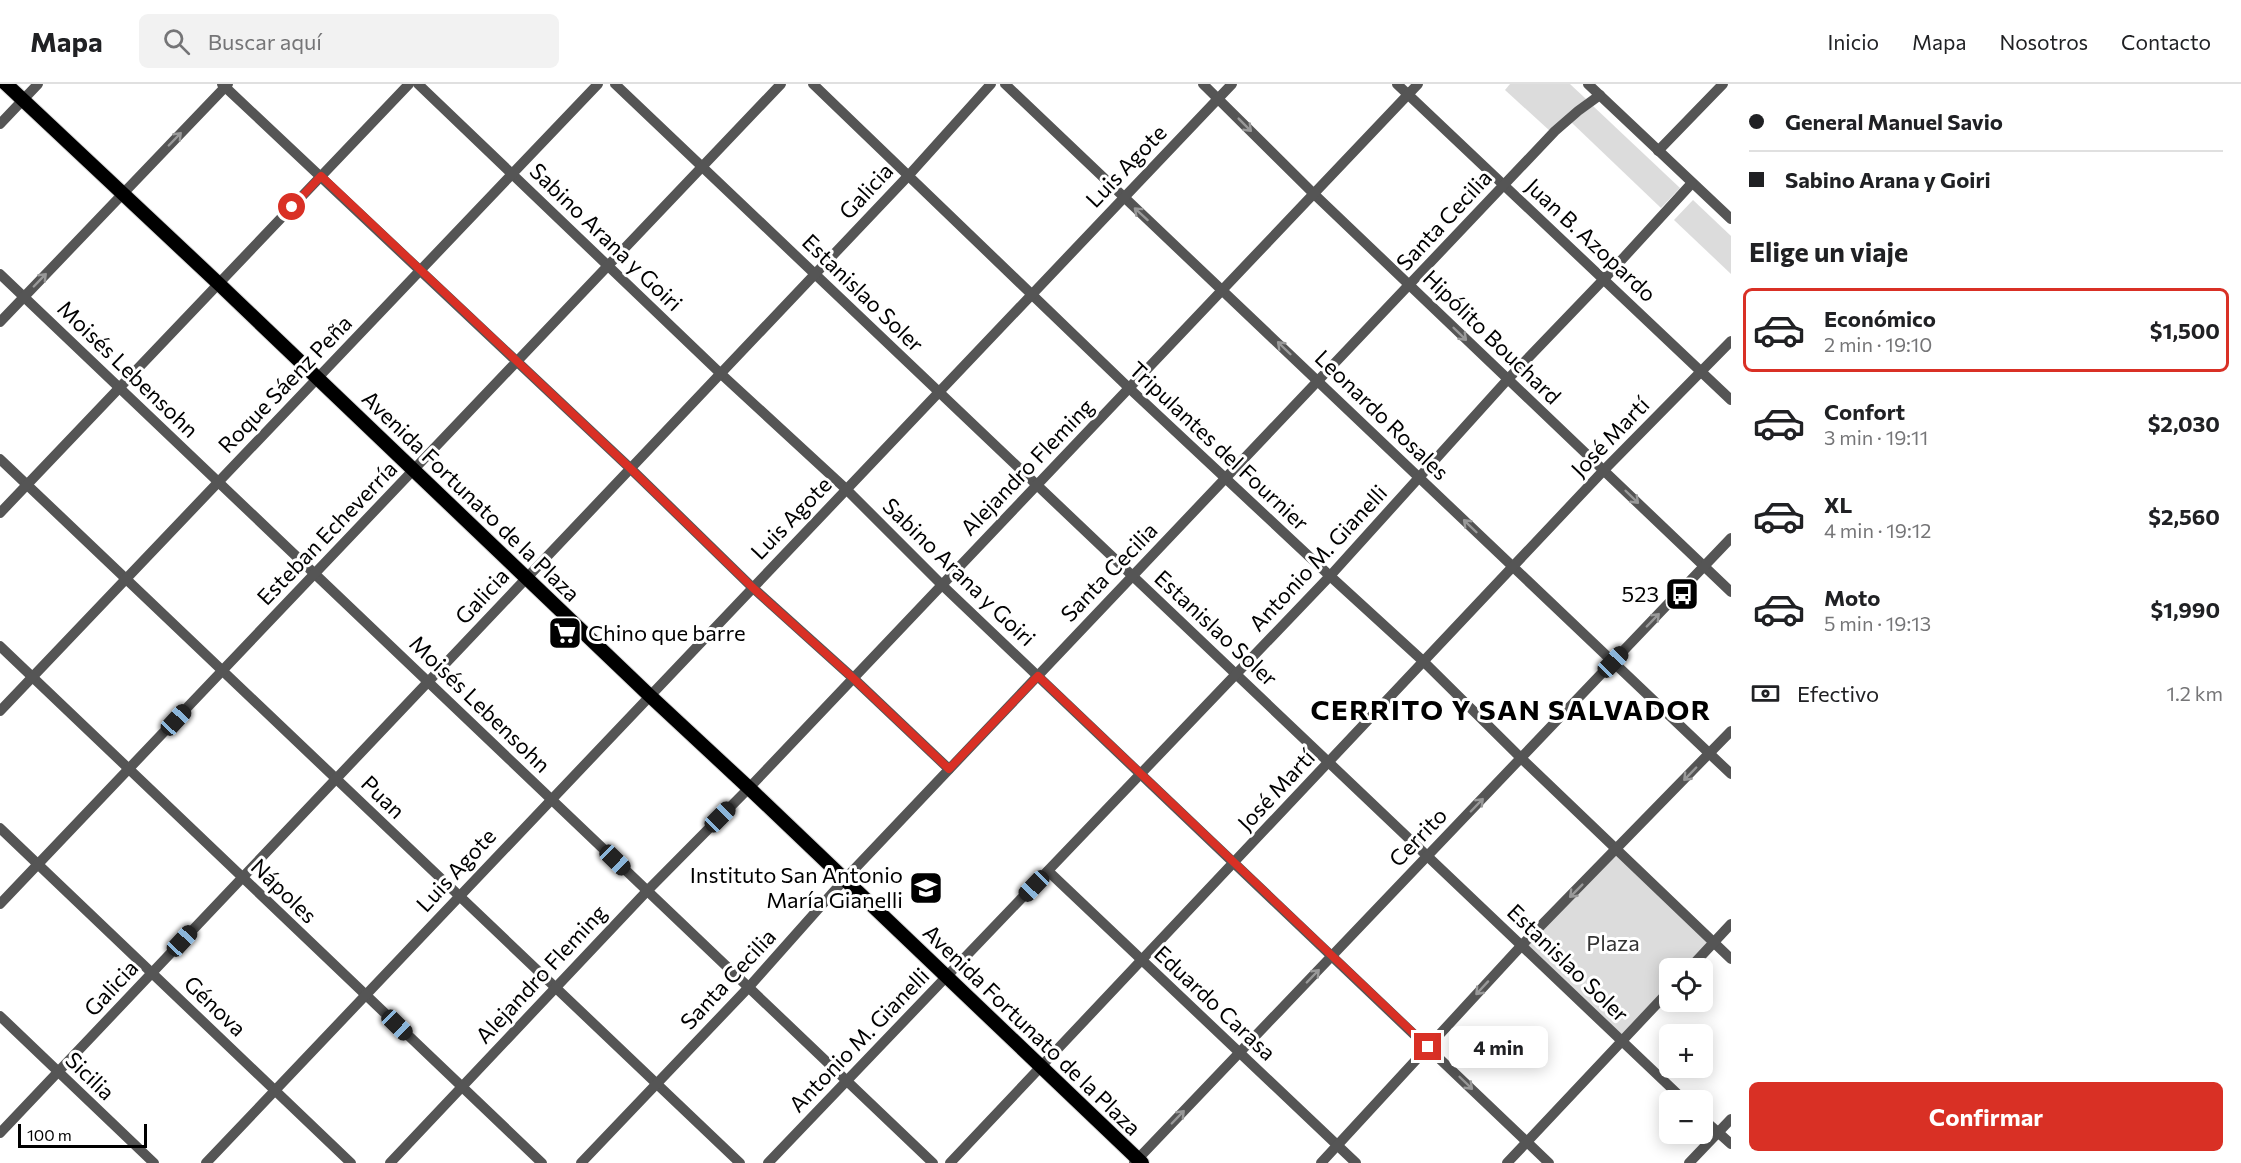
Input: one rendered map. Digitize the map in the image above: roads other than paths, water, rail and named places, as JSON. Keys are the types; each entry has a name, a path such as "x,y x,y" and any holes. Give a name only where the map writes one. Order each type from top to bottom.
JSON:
{"main road":[{"name":"Avenida Fortunato de la Plaza","path":"6,84 649,695 750,788 1138,1162"}],"street":[{"path":"0,124 38,84"},
{"path":"0,513 409,84"},
{"name":"Sabino Arana y Goiri","path":"418,84 720,373 846,489 942,585 1549,1163"},
{"name":"Roque Sáenz Peña","path":"0,711 598,84"},
{"name":"Estanislao Soler","path":"615,84 1673,1090"},
{"name":"Esteban Echeverría","path":"0,904 781,84"},
{"name":"Tripulantes del Fournier","path":"813,84 1225,479 1423,661 1731,959"},
{"name":"Galicia","path":"0,1133 909,175 991,84"},
{"name":"Leonardo Rosales","path":"1005,84 1731,774"},
{"name":"Hipólito Bouchard","path":"1203,84 1314,194 1731,592"},
{"name":"Luis Agote","path":"206,1163 1232,84"},
{"name":"Juan B. Azopardo","path":"1397,84 1731,400"},
{"name":"Alejandro Fleming","path":"390,1163 647,891 750,788 1418,84"},
{"path":"1588,84 1731,219"},
{"path":"1658,151 1722,84"},
{"path":"0,322 225,85 630,468 752,587 949,769"},
{"name":"Santa Cecilia","path":"581,1163 748,988 844,880 1555,131 1600,95"},
{"name":"Antonio M. Gianelli","path":"768,1163 1330,576 1508,379 1692,183"},
{"name":"Moisés Lebensohn","path":"0,274 933,1163"},
{"name":"José Martí","path":"950,1163 1604,470 1731,341"},
{"name":"Puan","path":"0,459 740,1163"},
{"name":"Cerrito","path":"1138,1162 1731,538"},
{"name":"Nápoles","path":"0,646 542,1163"},
{"path":"1321,1163 1522,945 1731,731"},
{"name":"Génova","path":"0,828 351,1163"},
{"name":"Eduardo Carasa","path":"1048,871 1356,1163"},
{"path":"1699,958 1731,924"},
{"path":"1507,1163 1659,1002"},
{"name":"Sicilia","path":"0,1016 154,1163"},
{"path":"1689,1163 1731,1119"},
{"path":"1713,1128 1731,1144"}],"place":[{"name":"523","path":"1682,594"},
{"name":"Chino que barre","path":"565,633"},
{"name":"Instituto San Antonio María Gianelli","path":"926,888"}],"district":[{"name":"CERRITO Y SAN SALVADOR","path":"1511,710"}],"park label":[{"name":"Plaza","path":"1613,943"}]}
